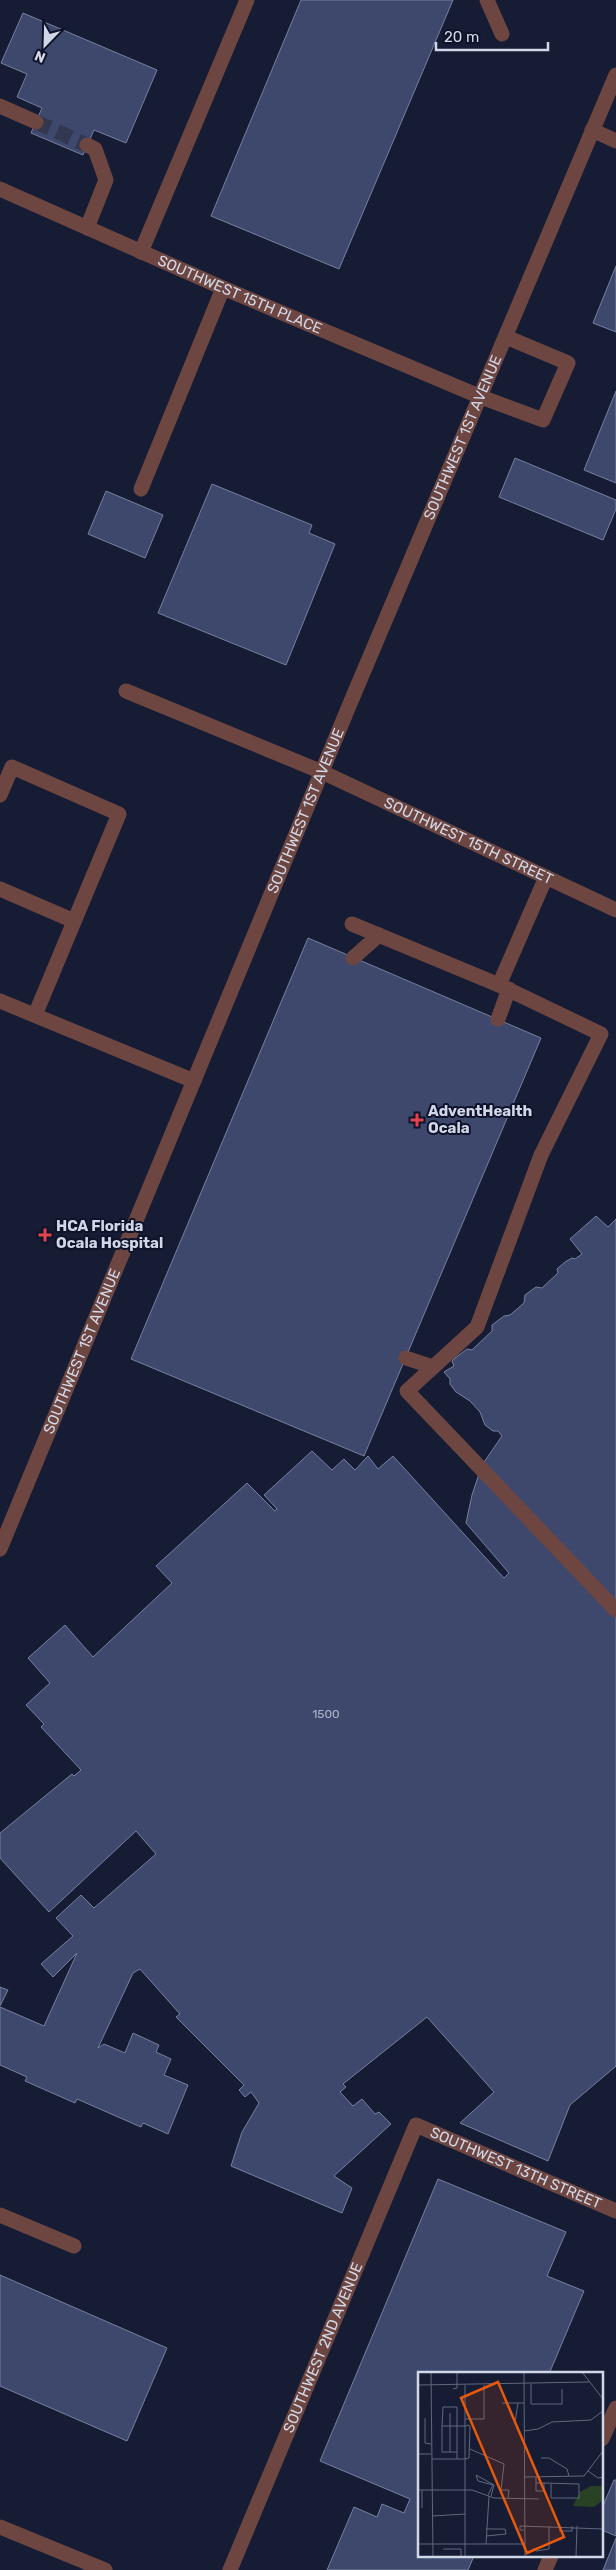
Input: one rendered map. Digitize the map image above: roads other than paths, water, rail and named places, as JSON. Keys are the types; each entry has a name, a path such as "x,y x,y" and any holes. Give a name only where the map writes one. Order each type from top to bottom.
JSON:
{"street":[{"path":"140,252 247,0"},
{"path":"487,0 502,34"},
{"name":"SOUTHWEST 1ST AVENUE","path":"0,1549 322,772 616,75"},
{"path":"0,106 36,122"},
{"path":"592,130 616,141"},
{"path":"87,145 95,149 106,180 87,228"},
{"name":"SOUTHWEST 15TH PLACE","path":"0,189 223,288 481,397 543,420 568,363 506,337"},
{"path":"141,489 223,288"},
{"name":"SOUTHWEST 15TH STREET","path":"126,691 322,772 616,910"},
{"path":"0,795 12,767 119,814 35,1015"},
{"path":"498,1020 504,987 546,877"},
{"path":"0,889 74,921"},
{"path":"352,924 504,987 601,1034 541,1155 477,1327 407,1390 616,1610"},
{"path":"354,958 379,935"},
{"path":"0,1000 194,1081"},
{"path":"406,1358 433,1367"},
{"name":"SOUTHWEST 13TH STREET","path":"416,2125 616,2211"},
{"name":"SOUTHWEST 2ND AVENUE","path":"230,2570 416,2125"},
{"path":"0,2215 74,2246"},
{"path":"604,2435 616,2408"},
{"path":"0,2527 77,2565 105,2570"},
{"path":"545,2570 550,2558"}],"tunnel":[{"path":"36,122 87,145"}],"place":[{"name":"AdventHealth Ocala","path":"417,1120"},
{"name":"HCA Florida Ocala Hospital","path":"45,1235"}]}
